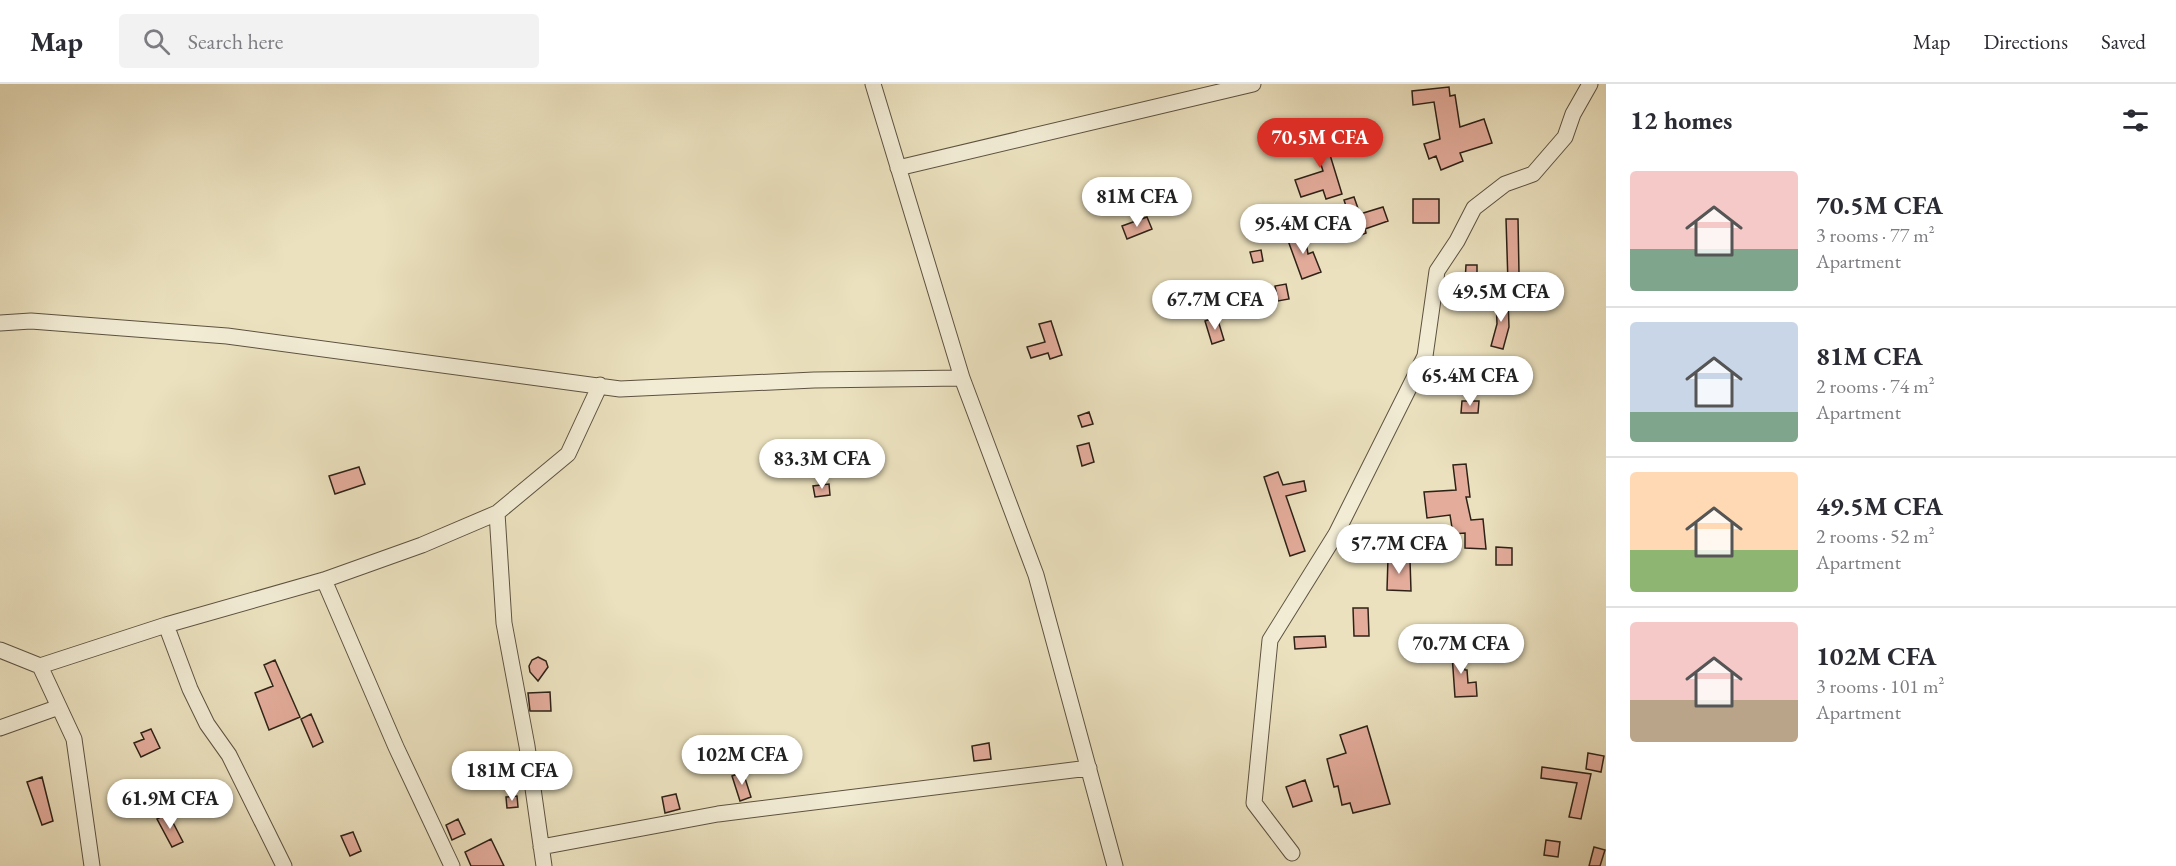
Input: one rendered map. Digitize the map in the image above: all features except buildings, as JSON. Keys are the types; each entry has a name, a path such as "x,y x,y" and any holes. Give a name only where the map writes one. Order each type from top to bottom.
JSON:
{"street":[{"path":"873,84 962,378 1036,575 1057,645 1073,719 1116,866"},
{"path":"898,168 1253,84"},
{"path":"1292,853 1254,803 1270,640 1336,534 1425,356 1437,271 1457,241 1474,208 1505,184 1533,174 1565,137 1573,114 1590,84"},
{"path":"0,323 31,321 227,336 620,389 814,380 962,378"},
{"path":"0,650 40,666 166,625 324,580 422,545 497,513 568,454 600,385"},
{"path":"497,513 504,623 527,746 544,866"},
{"path":"324,580 396,747 452,866"},
{"path":"166,625 190,689 207,724 229,755 284,866"},
{"path":"40,666 75,739 92,866"},
{"path":"0,728 59,707"},
{"path":"541,847 718,814 1089,768"}]}
